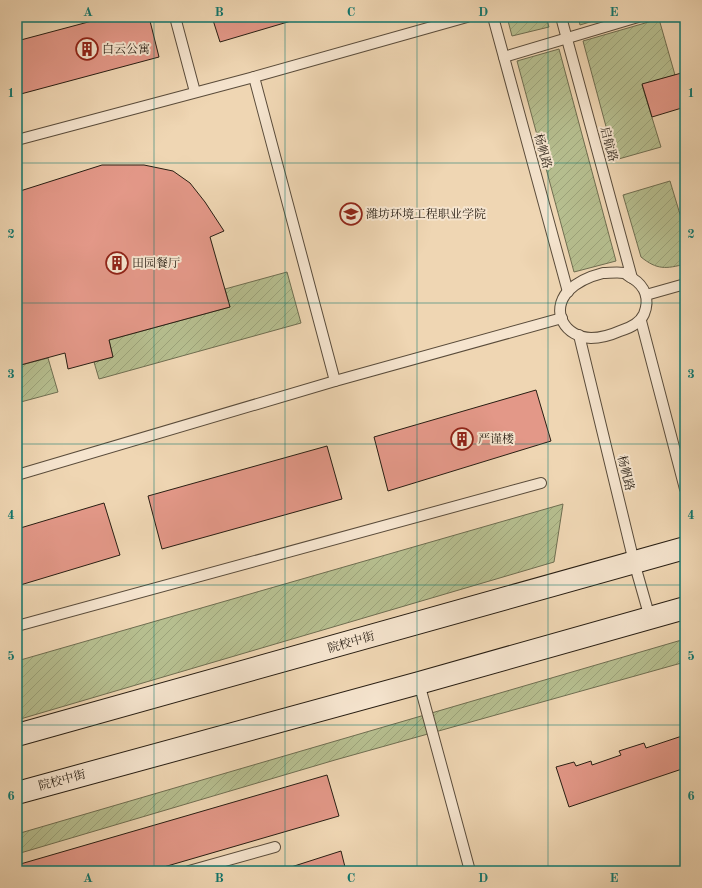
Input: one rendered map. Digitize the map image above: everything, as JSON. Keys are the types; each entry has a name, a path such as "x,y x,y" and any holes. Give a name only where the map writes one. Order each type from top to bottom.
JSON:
{"main road":[{"name":"院校中街","path":"17,735 685,548"},
{"name":"院校中街","path":"17,793 419,683 685,608"}],"lane":[{"path":"175,17 195,92"},
{"path":"17,140 254,77 451,19 467,17"},
{"name":"杨帆路","path":"493,17 568,292"},
{"name":"启航路","path":"561,17 632,278"},
{"path":"504,57 638,17"},
{"path":"254,77 335,381"},
{"path":"641,321 626,329 606,336 590,338 573,333 563,324 560,314 561,304 568,292 579,282 603,273 624,274 632,278 644,288 647,299 641,321 685,489"},
{"path":"646,295 685,284"},
{"path":"17,475 335,381 562,318"},
{"name":"杨帆路","path":"579,335 634,562 650,618"},
{"path":"17,626 541,483"},
{"path":"419,683 470,871"},
{"path":"189,871 275,847"}],"green space":[{"path":"507,17 546,17 549,27 512,36"},
{"path":"578,17 606,17 580,25"},
{"path":"659,19 675,75 642,85 661,147 615,160 583,41"},
{"path":"559,49 616,261 574,272 517,61"},
{"path":"670,181 685,231 685,264 672,267 662,267 652,264 641,257 623,195"},
{"path":"287,272 301,323 99,379 94,362 113,357 109,340 230,307 225,289"},
{"path":"48,358 58,392 17,403 17,366"},
{"path":"563,504 554,562 17,720 17,661"},
{"path":"685,639 685,662 335,760 17,854 17,834"}],"building":[{"name":"白云公寓","path":"107,17 149,17 159,57 17,95 17,41"},
{"path":"212,17 291,17 291,21 220,42"},
{"path":"685,72 685,107 652,117 642,84"},
{"name":"田园餐厅","path":"102,165 144,165 173,171 190,183 205,202 224,231 210,237 230,307 109,340 113,357 68,369 65,353 17,366 17,192"},
{"name":"严谨楼","path":"536,390 551,441 388,491 374,437"},
{"path":"327,446 342,499 162,549 148,496"},
{"path":"104,503 120,555 17,586 17,529"},
{"path":"685,735 685,768 569,807 556,767 574,762 576,766 591,761 592,765 621,755 619,751 644,743 646,748"},
{"path":"327,775 339,816 150,871 17,871 17,865"},
{"path":"341,851 346,871 288,871 288,868"}],"place":[{"name":"白云公寓","path":"87,49"},
{"name":"潍坊环境工程职业学院","path":"351,214"},
{"name":"田园餐厅","path":"117,263"},
{"name":"严谨楼","path":"462,439"}]}
